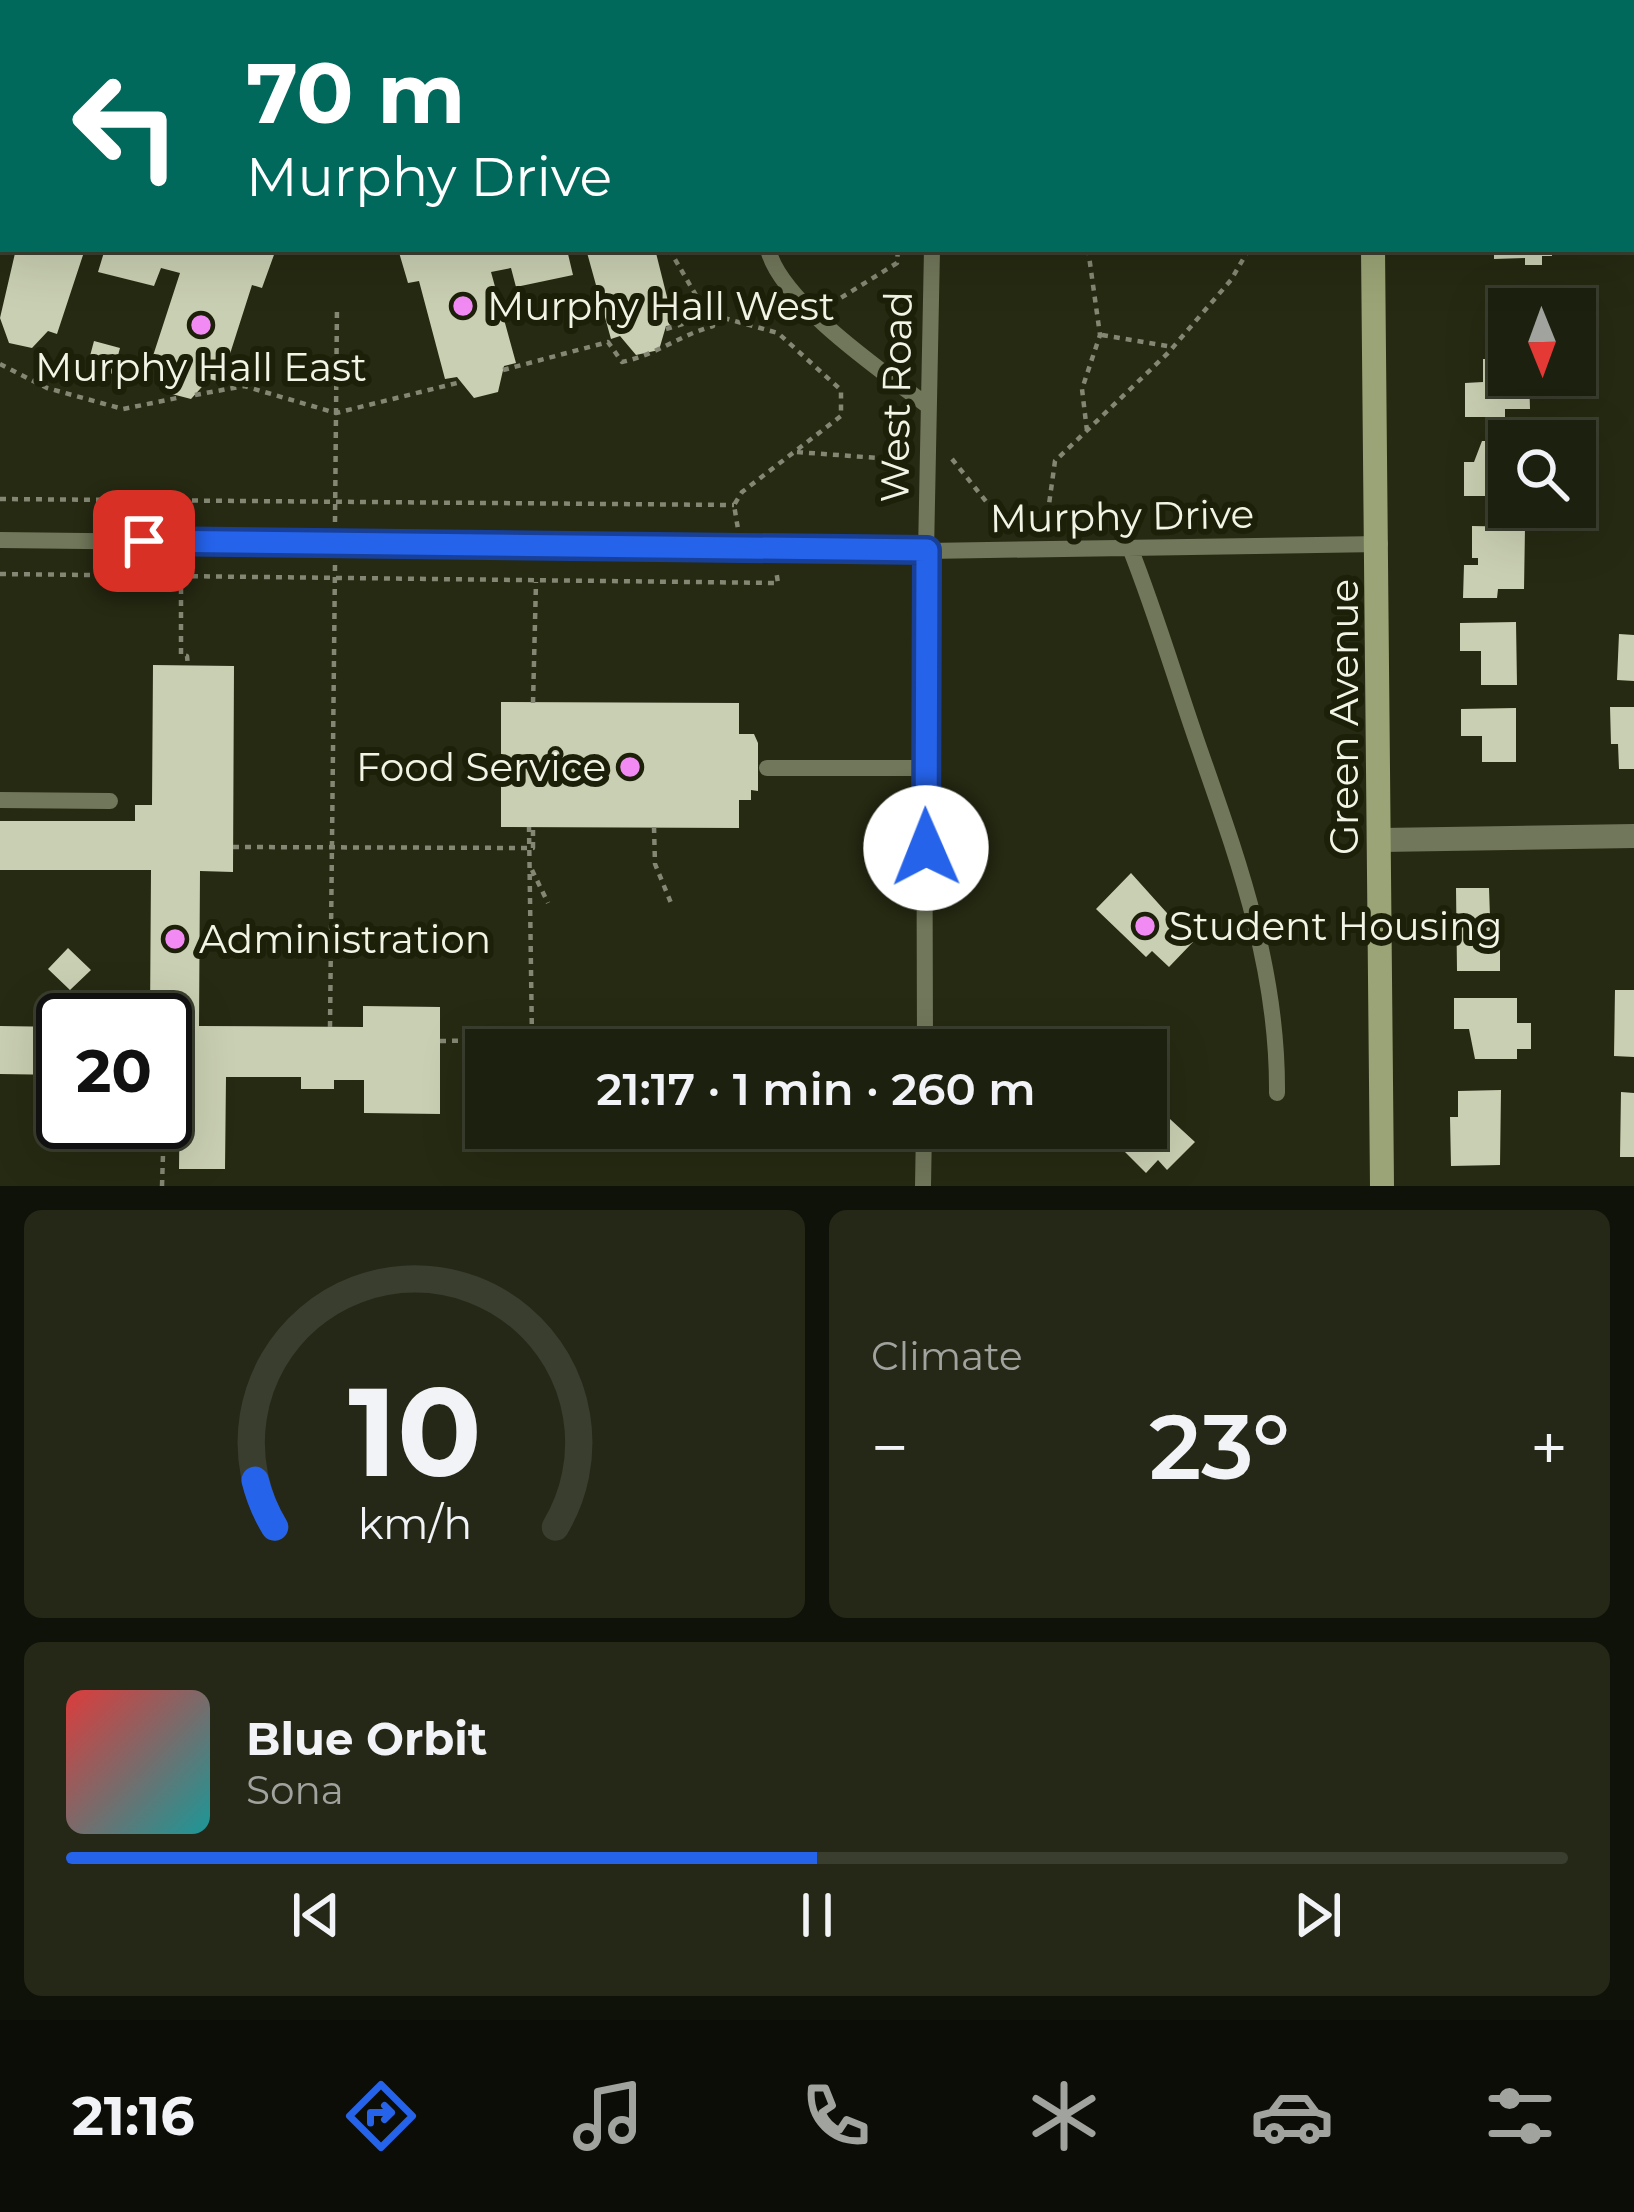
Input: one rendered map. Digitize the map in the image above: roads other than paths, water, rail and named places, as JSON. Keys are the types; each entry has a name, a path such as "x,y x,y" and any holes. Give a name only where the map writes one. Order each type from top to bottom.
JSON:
{"street":[{"name":"Green Avenue","path":"1373,252 1371,365 1380,544 1382,1186"},
{"path":"1381,840 1634,836"}],"lane":[{"path":"769,252 781,277 836,336 928,406"},
{"name":"West Road","path":"925,1029 932,252"},
{"name":"Murphy Drive","path":"0,541 927,550 1380,544"},
{"path":"1130,548 1242,864 1263,940 1276,1022 1277,1094"},
{"path":"767,768 925,768"},
{"path":"0,800 110,801"},
{"path":"923,1186 924,1149"}],"place":[{"name":"Murphy Hall West","path":"463,306"},
{"name":"Murphy Hall East","path":"201,325"},
{"name":"Food Service","path":"630,767"},
{"name":"Student Housing","path":"1145,926"},
{"name":"Administration","path":"175,939"}]}
